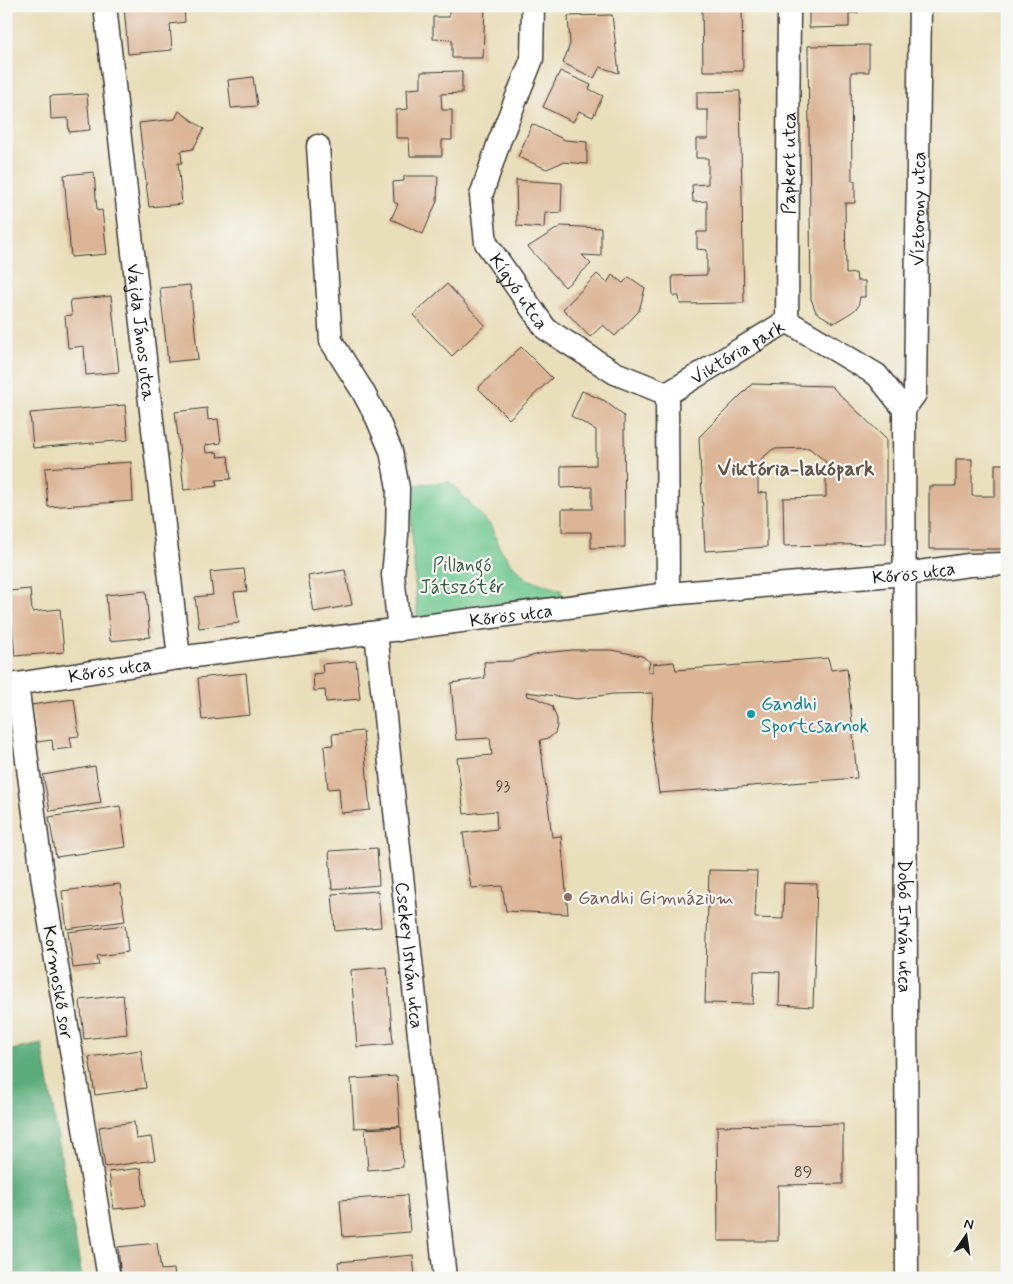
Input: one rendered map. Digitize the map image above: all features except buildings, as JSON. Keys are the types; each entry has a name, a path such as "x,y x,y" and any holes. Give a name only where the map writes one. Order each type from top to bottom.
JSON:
{"street":[{"name":"Vajda János utca","path":"105,6 179,658"},
{"name":"Kígyó utca","path":"533,6 532,59 499,142 481,196 486,243 546,329 616,373 667,394"},
{"name":"Papkert utca","path":"787,321 789,6"},
{"name":"Víztorony utca","path":"904,409 914,394 920,6"},
{"path":"318,146 331,340 377,418 391,451 398,488 397,535 393,575 399,630"},
{"name":"Viktória park","path":"667,394 787,321 877,375 904,409"},
{"path":"667,394 668,594"},
{"path":"904,409 905,574"},
{"name":"Kőrös utca","path":"17,684 179,658 668,594 905,574 969,564 1007,564"},
{"name":"Dobó István utca","path":"905,574 907,1278"},
{"name":"Csekey István utca","path":"376,633 445,1278"},
{"name":"Kormoskő sor","path":"17,684 43,882 108,1278"}],"green space":[{"name":"Pillangó Játszótér","path":"450,482 491,526 499,547 510,562 527,579 561,590 564,608 418,627 409,485"},
{"path":"42,1044 82,1278 6,1278 6,1051"}],"place":[{"name":"Gandhi Sportcsarnok","path":"751,714"},
{"name":"Gandhi Gimnázium","path":"568,897"}],"district":[{"name":"Viktória-lakópark","path":"796,468"}]}
